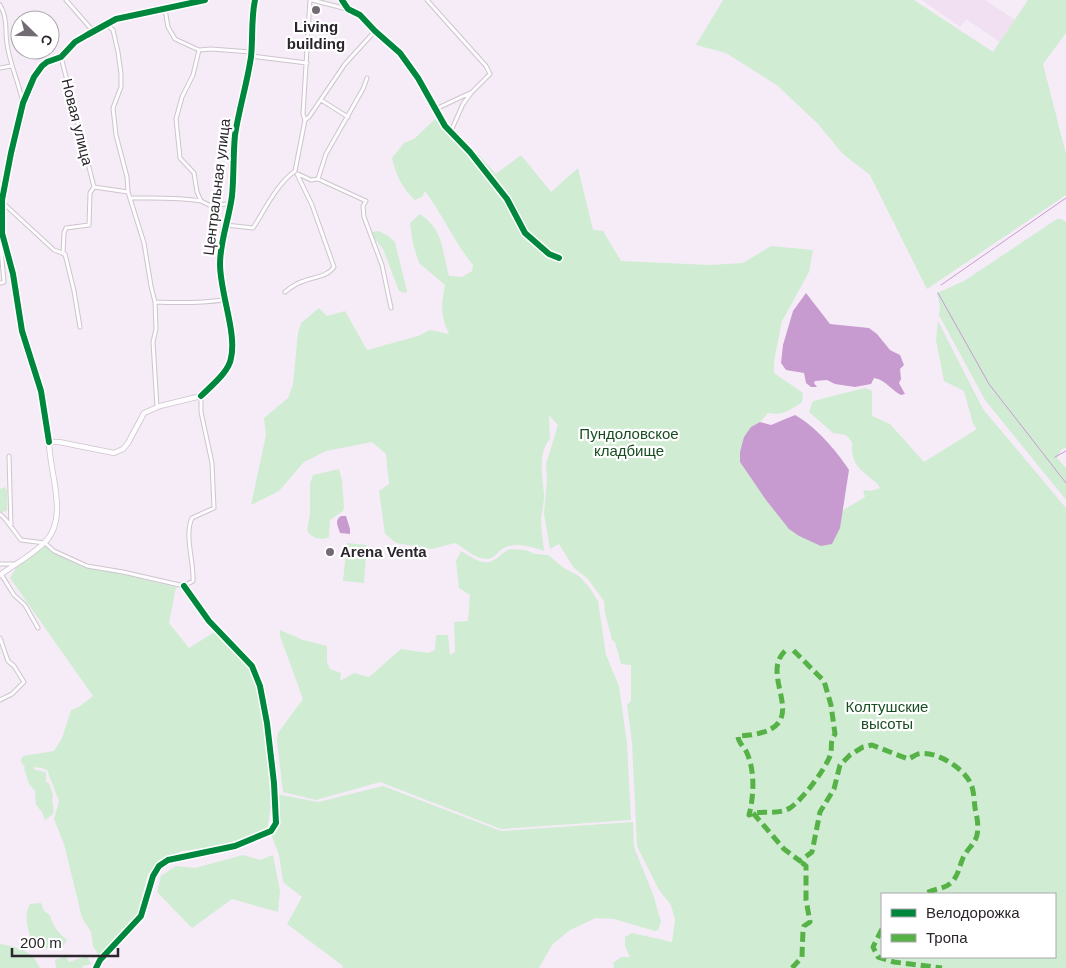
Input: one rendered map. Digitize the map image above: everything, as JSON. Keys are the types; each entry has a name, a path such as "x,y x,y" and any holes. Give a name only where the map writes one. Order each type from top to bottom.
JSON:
{"street":[{"path":"66,0 93,32"},
{"path":"0,283 4,282 1,249 1,200 23,103 38,70 47,62 61,57 75,42 116,19 205,0"},
{"name":"Центральная улица","path":"201,396 226,369 231,360 232,338 224,300 220,266 230,204 235,135 246,89 251,54 255,0"},
{"path":"285,292 302,281 324,276 334,268 312,205 296,172 305,120 303,114 311,0 348,9 360,15 375,31 400,52 450,131 507,198 525,233 549,254 559,258"},
{"path":"342,0 348,9"},
{"path":"427,0 486,66 490,74 463,104 450,131"},
{"path":"0,5 3,9 6,23 8,50 23,103"},
{"path":"165,9 168,27 175,39 199,50 211,49 251,54 307,64"},
{"path":"107,24 113,30 118,52 122,87 113,108 116,135 127,177 128,192 144,243 150,286 155,302 156,329 153,342 157,406"},
{"path":"305,120 346,64 375,31"},
{"path":"199,50 193,75 182,97 176,119 180,158 194,173 197,192 201,201"},
{"name":"Новая улица","path":"61,57 94,187"},
{"path":"0,68 12,66"},
{"path":"318,179 326,154 364,89 367,78"},
{"path":"436,111 440,107 471,93"},
{"path":"321,100 348,117"},
{"path":"296,172 310,180 318,179 366,201 363,206 364,217 382,265 391,308"},
{"path":"226,225 253,228 282,183 296,172"},
{"path":"80,327 74,291 64,254 64,233 66,228 89,225 90,193 94,187 128,192"},
{"path":"131,198 161,199 179,197 201,201 209,205 230,204"},
{"path":"1,200 54,250 64,254"},
{"path":"2,234 13,274 22,330 41,391 58,512 54,530 45,543 1,574 14,595 25,605 38,628"},
{"path":"155,302 189,301 200,303 224,300"},
{"path":"49,442 59,442 114,453 118,452 128,443 144,413 157,406 201,396 201,412 212,463 214,508 192,518 189,525 193,581 184,586"},
{"path":"9,456 12,527"},
{"path":"0,514 21,540 45,543 54,551 87,566 184,586 209,621 252,666 260,686 267,723 274,783 276,823 271,831 235,846 168,860 159,866 141,916 100,960 96,968"},
{"path":"0,564 16,564"},
{"path":"0,638 8,661 14,666 24,682 12,694 0,700"}],"shaded area":[{"path":"922,0 985,0 1015,20 1000,42 966,19 960,27"},
{"path":"806,293 830,324 869,328 877,334 890,350 900,355 904,365 900,369 901,379 899,383 905,394 897,393 882,381 874,378 871,384 855,387 835,384 827,380 815,381 814,383 817,387 811,387 806,383 804,373 786,370 781,363 783,345 793,311"},
{"path":"795,415 825,440 849,470 840,528 832,544 821,546 789,529 740,462 740,452 744,437 751,427 760,422 771,425"},
{"path":"341,516 346,516 350,534 340,533 337,522"}],"green space":[{"path":"723,0 914,0 993,52 1028,0 1066,0 1066,33 1043,64 1066,154 1066,195 927,289 870,175 843,154 818,124 778,86 726,53 696,45"},
{"path":"435,119 467,151 478,154 496,174 521,155 551,192 578,168 593,230 603,231 621,261 710,265 743,263 771,246 813,250 809,272 782,321 774,361 774,373 803,393 802,402 786,412 778,414 768,413 760,422 751,427 801,538 804,534 865,497 863,490 871,491 880,488 877,483 857,466 853,458 852,442 846,435 833,433 809,412 813,401 865,388 872,391 872,416 890,424 924,462 977,429 973,424 964,391 944,381 936,340 938,321 983,409 1066,508 1066,968 614,968 613,963 621,957 630,957 625,946 625,937 632,933 672,942 675,920 671,905 659,890 637,846 632,743 627,705 631,701 631,665 621,664 615,642 612,640 604,601 588,579 574,568 559,544 550,549 544,514 547,479 546,464 558,425 549,415 550,439 543,451 542,458 544,496 541,523 544,551 512,545 502,549 491,558 482,559 455,543 432,549 396,543 385,534 379,491 389,484 386,454 372,442 326,451 304,462 279,491 251,505 266,435 264,418 288,398 293,384 298,333 301,323 319,308 327,316 345,311 367,350 418,336 430,330 449,334 442,310 445,285 419,263 413,244 410,223 420,214 434,227 441,242 449,276 462,277 472,271 473,265 425,191 422,197 415,200 403,186 392,158 404,143 414,139"},
{"path":"1057,219 1062,219 1066,222 1066,447 1061,450 1057,458 1066,468 1066,500 985,400 939,315 940,307 937,293 964,281"},
{"path":"378,231 387,235 395,242 406,293 399,291 383,249 374,238 372,232"},
{"path":"339,469 342,480 343,511 330,520 329,537 323,539 316,538 307,530 310,514 310,484 313,475"},
{"path":"5,487 7,491 7,511 1,512 0,489"},
{"path":"347,543 367,545 364,583 343,581"},
{"path":"46,545 54,553 78,564 176,587 169,623 189,648 216,631 231,644 250,666 263,704 273,792 267,831 220,846 182,851 160,860 148,874 137,915 99,956 93,946 91,932 82,918 64,844 54,819 59,801 47,770 33,767 35,770 46,772 46,782 49,783 53,795 53,814 45,820 42,812 36,805 35,791 29,784 25,766 21,760 23,756 54,751 62,738 71,710 79,707 93,696 10,578 16,568"},
{"path":"510,549 526,550 535,554 548,555 564,568 579,576 598,601 606,655 619,686 627,743 631,820 501,829 380,782 316,800 283,792 277,740 278,733 303,699 280,636 280,630 303,640 327,646 327,662 330,669 341,673 340,681 354,673 369,677 401,649 428,653 435,650 436,635 448,635 450,655 455,652 454,622 468,621 470,595 459,588 456,561 461,551 481,562 490,562"},
{"path":"383,786 501,831 633,822 634,847 654,897 661,922 658,930 655,931 614,919 596,918 570,930 552,945 539,968 342,968 343,966 287,924 302,897 283,882 279,855 271,834 276,821 276,794 318,802"},
{"path":"243,855 260,860 273,855 280,891 278,912 232,899 192,928 157,892 161,876 176,866 195,868"},
{"path":"41,903 44,911 50,915 56,929 67,940 62,948 53,950 34,944 32,940 27,924 28,909 30,904"},
{"path":"0,944 18,948 28,953 40,968 0,968"},
{"path":"66,956 69,962 87,956 91,964 82,968 56,968 55,960"}],"waterway":[{"path":"941,285 1066,198"},
{"path":"938,293 989,384 1066,483"},
{"path":"1055,457 1066,451"}],"marked path":[{"path":"785,651 778,662 777,675 782,702 782,714 777,725 763,732 738,736 750,760 753,792 749,815 759,812 780,812 790,808 813,784 831,753 832,740 835,734 831,705 824,681 792,649"},
{"path":"753,813 784,849 800,861 812,852 820,812 834,789 840,765 850,755 863,747 872,745 908,759 925,753 940,757 955,765 970,782 974,795 978,832 952,882 927,893"},
{"path":"792,968 802,957 803,929 810,922 806,900 806,866 800,861"},
{"path":"881,931 873,947 878,957 881,958"},
{"path":"881,958 894,962 942,968"}],"cycle path":[{"path":"49,442 41,391 22,331 13,274 2,233 2,200 23,103 34,77 42,66 61,57 75,42 87,35 116,19 205,0"},
{"path":"201,396 223,374 231,358 232,337 221,275 220,255 232,196 235,135 251,57 255,0"},
{"path":"342,0 348,9 360,15 400,53 418,78 445,126 470,152 507,199 525,233 549,254 559,258"},
{"path":"96,968 100,960 141,916 153,876 159,866 168,860 235,846 271,831 276,823 274,783 267,723 260,686 252,666 209,621 184,586"}],"place":[{"name":"Living building","path":"316,10"},
{"name":"Arena Venta","path":"330,552"}],"park label":[{"name":"Пундоловское кладбище","path":"629,442"},
{"name":"Колтушские высоты","path":"887,716"}]}
